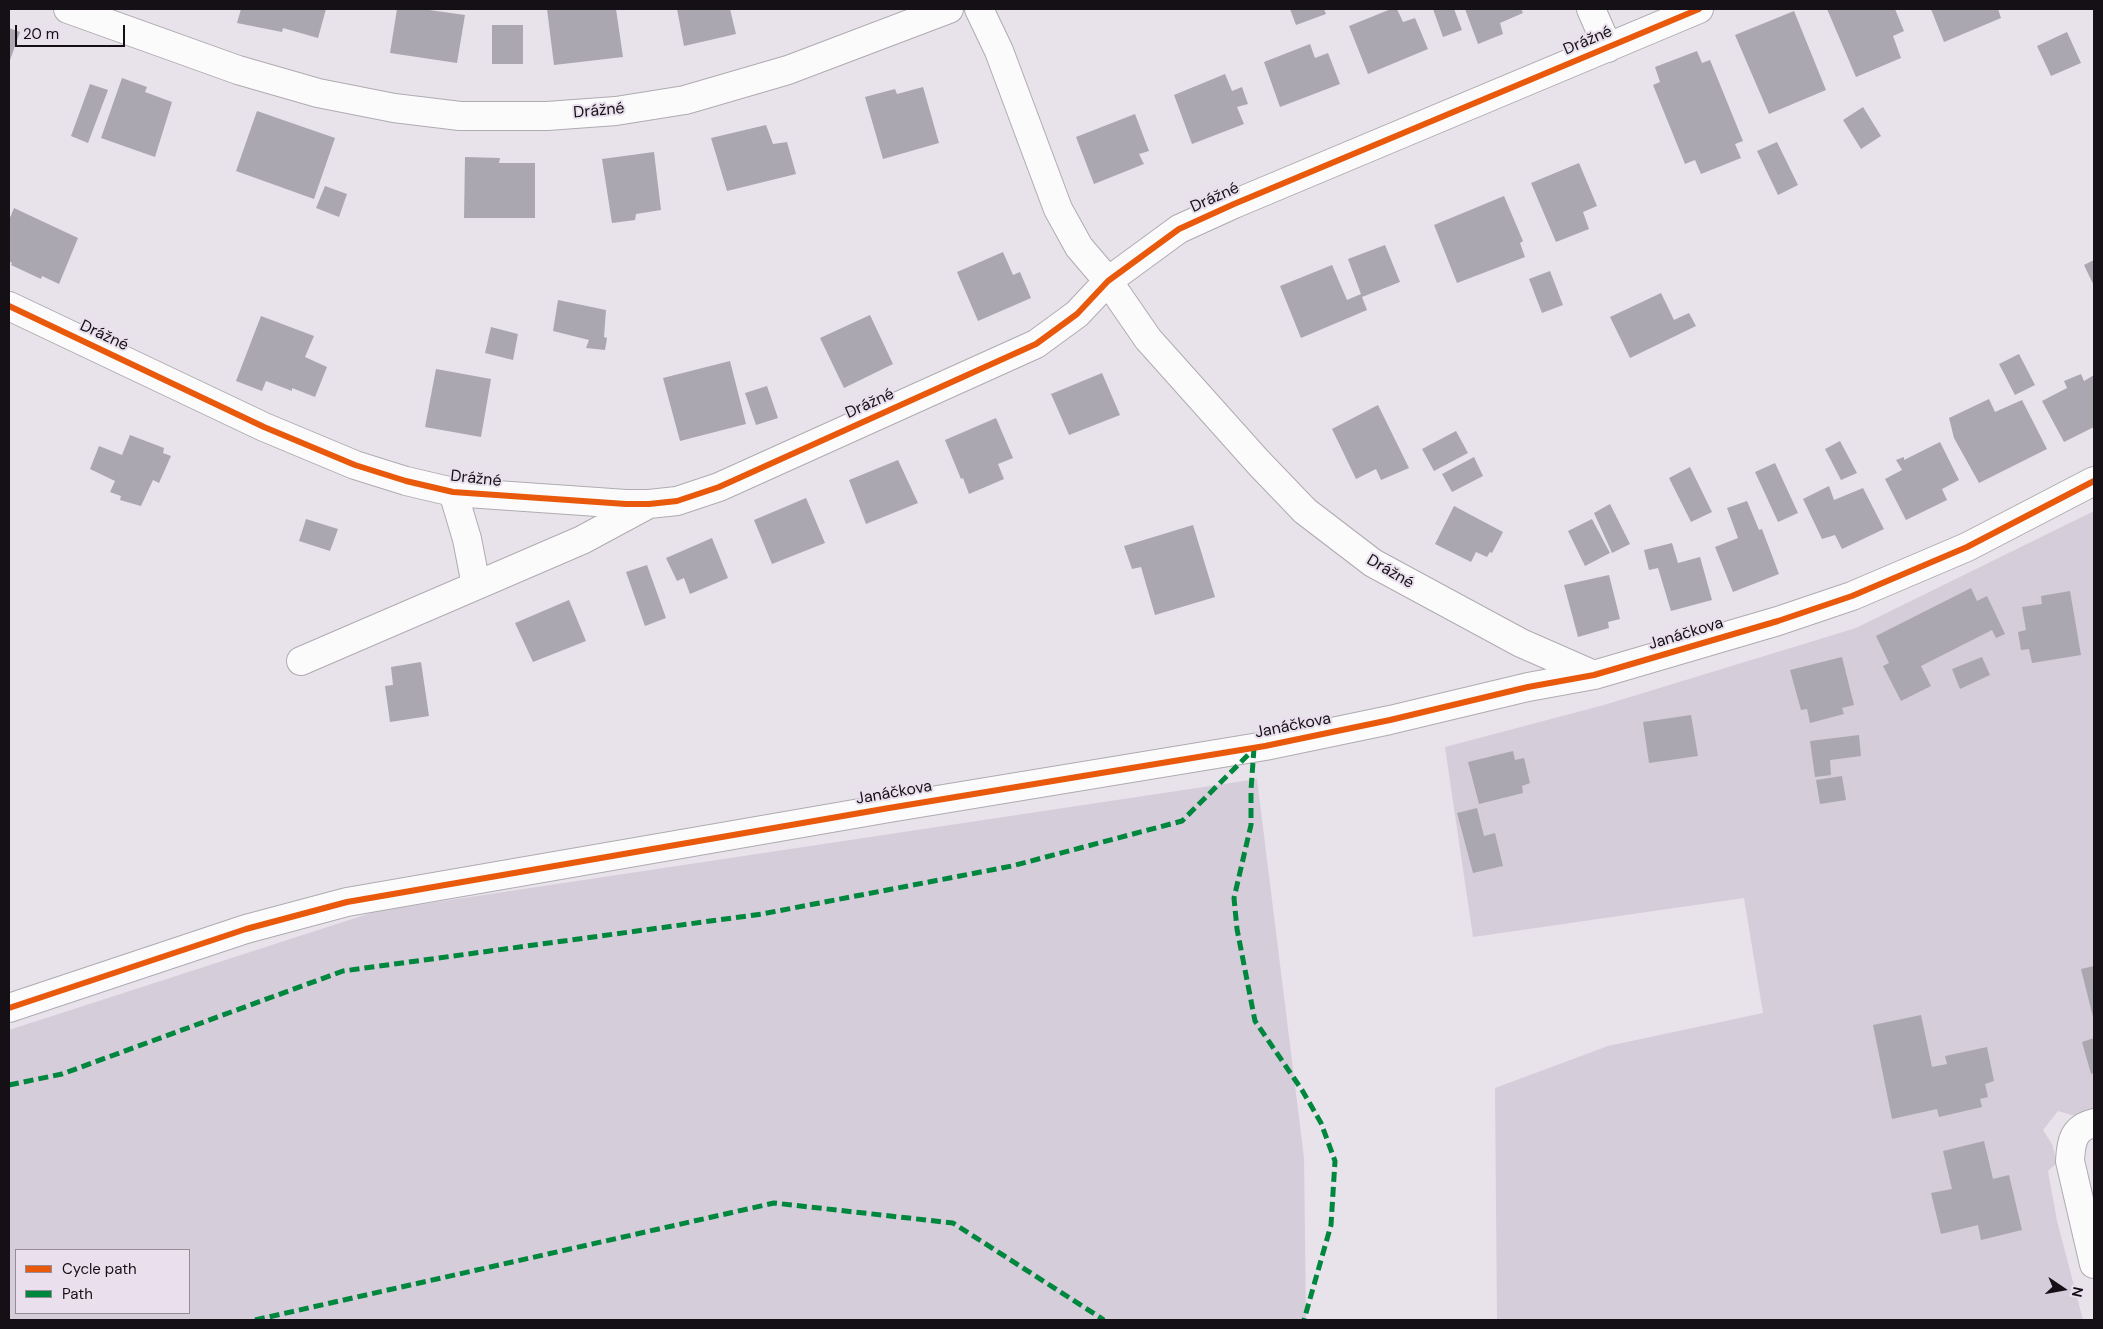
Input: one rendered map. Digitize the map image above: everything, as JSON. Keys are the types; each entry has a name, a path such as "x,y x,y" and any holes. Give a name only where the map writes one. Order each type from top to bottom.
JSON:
{"street":[{"name":"Drážné","path":"68,9 238,70 318,93 394,108 460,116 547,116 616,111 685,100 788,70 949,9"},
{"name":"Drážné","path":"979,9 999,51 1058,209 1079,247 1108,281 1148,339 1258,462 1305,512 1373,564 1521,643 1594,675"},
{"name":"Drážné","path":"1591,9 1608,48"},
{"name":"Drážné","path":"9,306 264,427 354,465 406,482 453,492 648,504 677,501 719,487 1036,344 1078,314 1108,281 1179,229 1234,204 1699,9"},
{"name":"Janáčkova","path":"9,1008 246,929 347,902 1265,746 1390,720 1528,687 1594,675 1778,621 1852,596 1967,547 2094,482"},
{"name":"Drážné","path":"453,492 467,539 476,585"},
{"name":"Drážné","path":"301,661 582,540 648,504"},
{"path":"2094,1123 2082,1127 2075,1136 2071,1147 2070,1161 2094,1264"}],"shaded area":[{"path":"2094,511 2094,1110 2075,1116 2058,1111 2043,1130 2052,1144 2057,1163 2048,1171 2057,1221 2083,1320 1497,1320 1495,1088 1608,1046 1763,1013 1744,898 1473,937 1445,747 1604,705 1856,628"},
{"path":"1257,779 1304,1158 1306,1320 9,1320 9,1030 377,911"}],"building":[{"path":"241,9 326,9 318,38 283,28 282,32 237,23"},
{"path":"397,9 422,9 465,15 457,63 390,53"},
{"path":"547,9 616,9 623,57 554,65"},
{"path":"677,9 730,9 736,34 684,46"},
{"path":"1290,9 1324,9 1326,14 1296,25"},
{"path":"1391,9 1397,9 1403,22 1415,18 1428,49 1368,74 1349,26"},
{"path":"1433,9 1454,9 1462,30 1443,37"},
{"path":"1465,9 1521,9 1523,13 1500,23 1503,34 1478,44"},
{"path":"1827,9 1895,9 1904,31 1893,36 1901,58 1856,77"},
{"path":"1931,9 1998,9 2001,18 1944,42"},
{"path":"1794,11 1826,90 1769,114 1735,35"},
{"path":"492,25 523,25 523,64 492,64"},
{"path":"9,28 20,32 9,63"},
{"path":"2067,32 2081,63 2051,76 2037,46"},
{"path":"1310,44 1315,58 1328,53 1340,84 1280,107 1264,62"},
{"path":"1697,51 1702,63 1710,60 1743,141 1735,144 1741,158 1701,174 1695,160 1685,164 1653,85 1660,82 1655,67"},
{"path":"1225,74 1232,91 1242,87 1248,104 1237,107 1244,124 1192,144 1174,95"},
{"path":"122,78 147,87 145,92 172,102 155,157 101,138"},
{"path":"90,84 108,90 88,143 71,136"},
{"path":"923,87 939,143 883,159 865,97 895,89 897,94"},
{"path":"1863,107 1881,136 1861,149 1843,120"},
{"path":"257,111 335,138 314,199 236,171"},
{"path":"1135,114 1149,151 1139,154 1144,164 1094,184 1076,137"},
{"path":"766,125 773,144 787,142 796,174 727,191 711,138"},
{"path":"1777,142 1798,185 1778,195 1757,151"},
{"path":"654,152 661,210 636,214 635,220 612,223 602,159"},
{"path":"465,157 500,158 499,163 535,163 535,218 464,218"},
{"path":"1579,163 1597,206 1583,212 1589,229 1556,242 1531,183"},
{"path":"325,186 347,194 339,217 316,208"},
{"path":"1504,196 1523,241 1520,243 1525,257 1457,283 1434,225"},
{"path":"14,208 78,238 59,284 42,276 41,279 11,265 12,263 9,261 9,220"},
{"path":"1385,245 1400,282 1362,297 1367,310 1301,338 1280,286 1332,265 1347,300 1361,294 1348,259"},
{"path":"1003,252 1013,275 1020,272 1031,298 978,321 957,272"},
{"path":"2094,260 2094,286 2084,265"},
{"path":"1550,271 1563,305 1542,313 1529,279"},
{"path":"1661,293 1674,320 1689,313 1696,326 1630,358 1610,317"},
{"path":"558,300 606,310 604,337 607,338 605,350 586,348 589,340 553,331"},
{"path":"870,315 893,364 844,388 820,338"},
{"path":"261,316 314,336 305,357 327,367 315,397 266,381 262,391 236,381"},
{"path":"491,327 518,334 513,360 485,353"},
{"path":"2019,354 2035,385 2015,395 1999,364"},
{"path":"730,361 746,424 680,441 663,378"},
{"path":"436,369 491,379 481,437 425,427"},
{"path":"1102,373 1120,415 1069,435 1051,394"},
{"path":"2081,374 2084,381 2094,375 2094,427 2064,442 2042,401 2067,388 2064,381"},
{"path":"767,386 778,418 756,425 745,393"},
{"path":"1989,399 1995,412 2022,400 2047,449 1979,483 1954,438 1949,418"},
{"path":"1378,405 1409,468 1381,480 1376,469 1356,479 1332,429"},
{"path":"996,418 1013,458 998,464 1004,479 969,494 945,440"},
{"path":"1456,431 1468,453 1434,471 1422,449"},
{"path":"130,435 164,448 163,453 171,456 159,483 153,480 141,506 120,500 121,496 110,492 115,481 90,469 99,446 122,455"},
{"path":"1840,441 1857,473 1841,480 1825,449"},
{"path":"1940,442 1959,480 1942,489 1947,500 1906,520 1885,479 1902,470 1896,460 1904,457 1904,460"},
{"path":"1474,457 1483,476 1452,492 1442,474"},
{"path":"898,460 918,503 866,524 849,480"},
{"path":"1775,463 1798,513 1778,522 1755,472"},
{"path":"1690,467 1712,512 1691,522 1669,478"},
{"path":"1829,486 1834,500 1863,488 1884,529 1842,549 1835,535 1822,539 1803,499"},
{"path":"806,498 825,543 772,564 754,520"},
{"path":"1747,501 1759,530 1762,529 1779,574 1733,592 1715,547 1738,538 1727,508"},
{"path":"1610,504 1630,544 1612,553 1594,513"},
{"path":"1454,506 1503,532 1492,553 1490,552 1487,557 1476,552 1471,562 1435,544"},
{"path":"306,519 338,529 330,551 299,541"},
{"path":"1592,519 1610,553 1585,566 1568,531"},
{"path":"1193,525 1215,597 1155,615 1141,567 1132,569 1124,546"},
{"path":"712,538 728,578 690,594 684,578 677,581 666,558"},
{"path":"1672,543 1678,563 1700,557 1712,600 1671,611 1658,568 1649,570 1644,550"},
{"path":"647,565 666,618 645,626 626,572"},
{"path":"1609,575 1620,619 1608,622 1609,628 1578,637 1564,585"},
{"path":"1971,588 1977,601 1987,596 2005,634 1996,638 1992,630 1921,666 1931,686 1901,701 1883,666 1889,663 1876,636"},
{"path":"2070,591 2081,655 2032,663 2029,649 2021,650 2018,632 2026,630 2022,607 2042,604 2041,596"},
{"path":"569,600 586,641 533,662 515,623"},
{"path":"1842,657 1854,705 1842,708 1844,714 1810,723 1807,709 1801,710 1790,670"},
{"path":"1982,657 1990,675 1960,689 1952,669"},
{"path":"421,662 429,716 390,722 385,686 393,685 391,667"},
{"path":"1691,715 1698,756 1649,763 1643,722"},
{"path":"1859,735 1861,756 1830,760 1831,775 1815,777 1810,741"},
{"path":"1513,751 1515,760 1524,758 1530,783 1522,786 1523,793 1479,804 1468,762"},
{"path":"1842,776 1846,800 1820,804 1816,780"},
{"path":"1477,808 1484,836 1495,833 1503,866 1473,873 1457,813"},
{"path":"2094,966 2094,1021 2081,969"},
{"path":"1921,1015 1932,1067 1947,1064 1945,1056 1987,1047 1994,1081 1985,1084 1988,1097 1980,1099 1982,1107 1939,1117 1937,1109 1892,1119 1873,1025"},
{"path":"2094,1038 2094,1073 2091,1074 2082,1042"},
{"path":"1984,1141 1993,1179 2009,1175 2022,1230 1981,1240 1978,1225 1941,1234 1931,1193 1952,1189 1943,1151"}],"marked path":[{"path":"1254,748 1251,825 1234,898 1237,929 1255,1021 1302,1090 1321,1123 1335,1161 1331,1225 1304,1320"},
{"path":"9,1085 62,1074 343,971 762,914 1012,866 1182,821 1253,750"},
{"path":"255,1320 774,1203 953,1223 1104,1320"}],"cycle path":[{"path":"9,306 264,427 355,465 406,481 453,492 626,504 677,501 719,487 1036,344 1077,314 1108,281 1179,229 1234,204 1699,9"},
{"path":"9,1008 246,929 347,902 889,808 1265,746 1390,720 1528,687 1594,675 1778,621 1852,596 1967,547 2094,481"}]}
